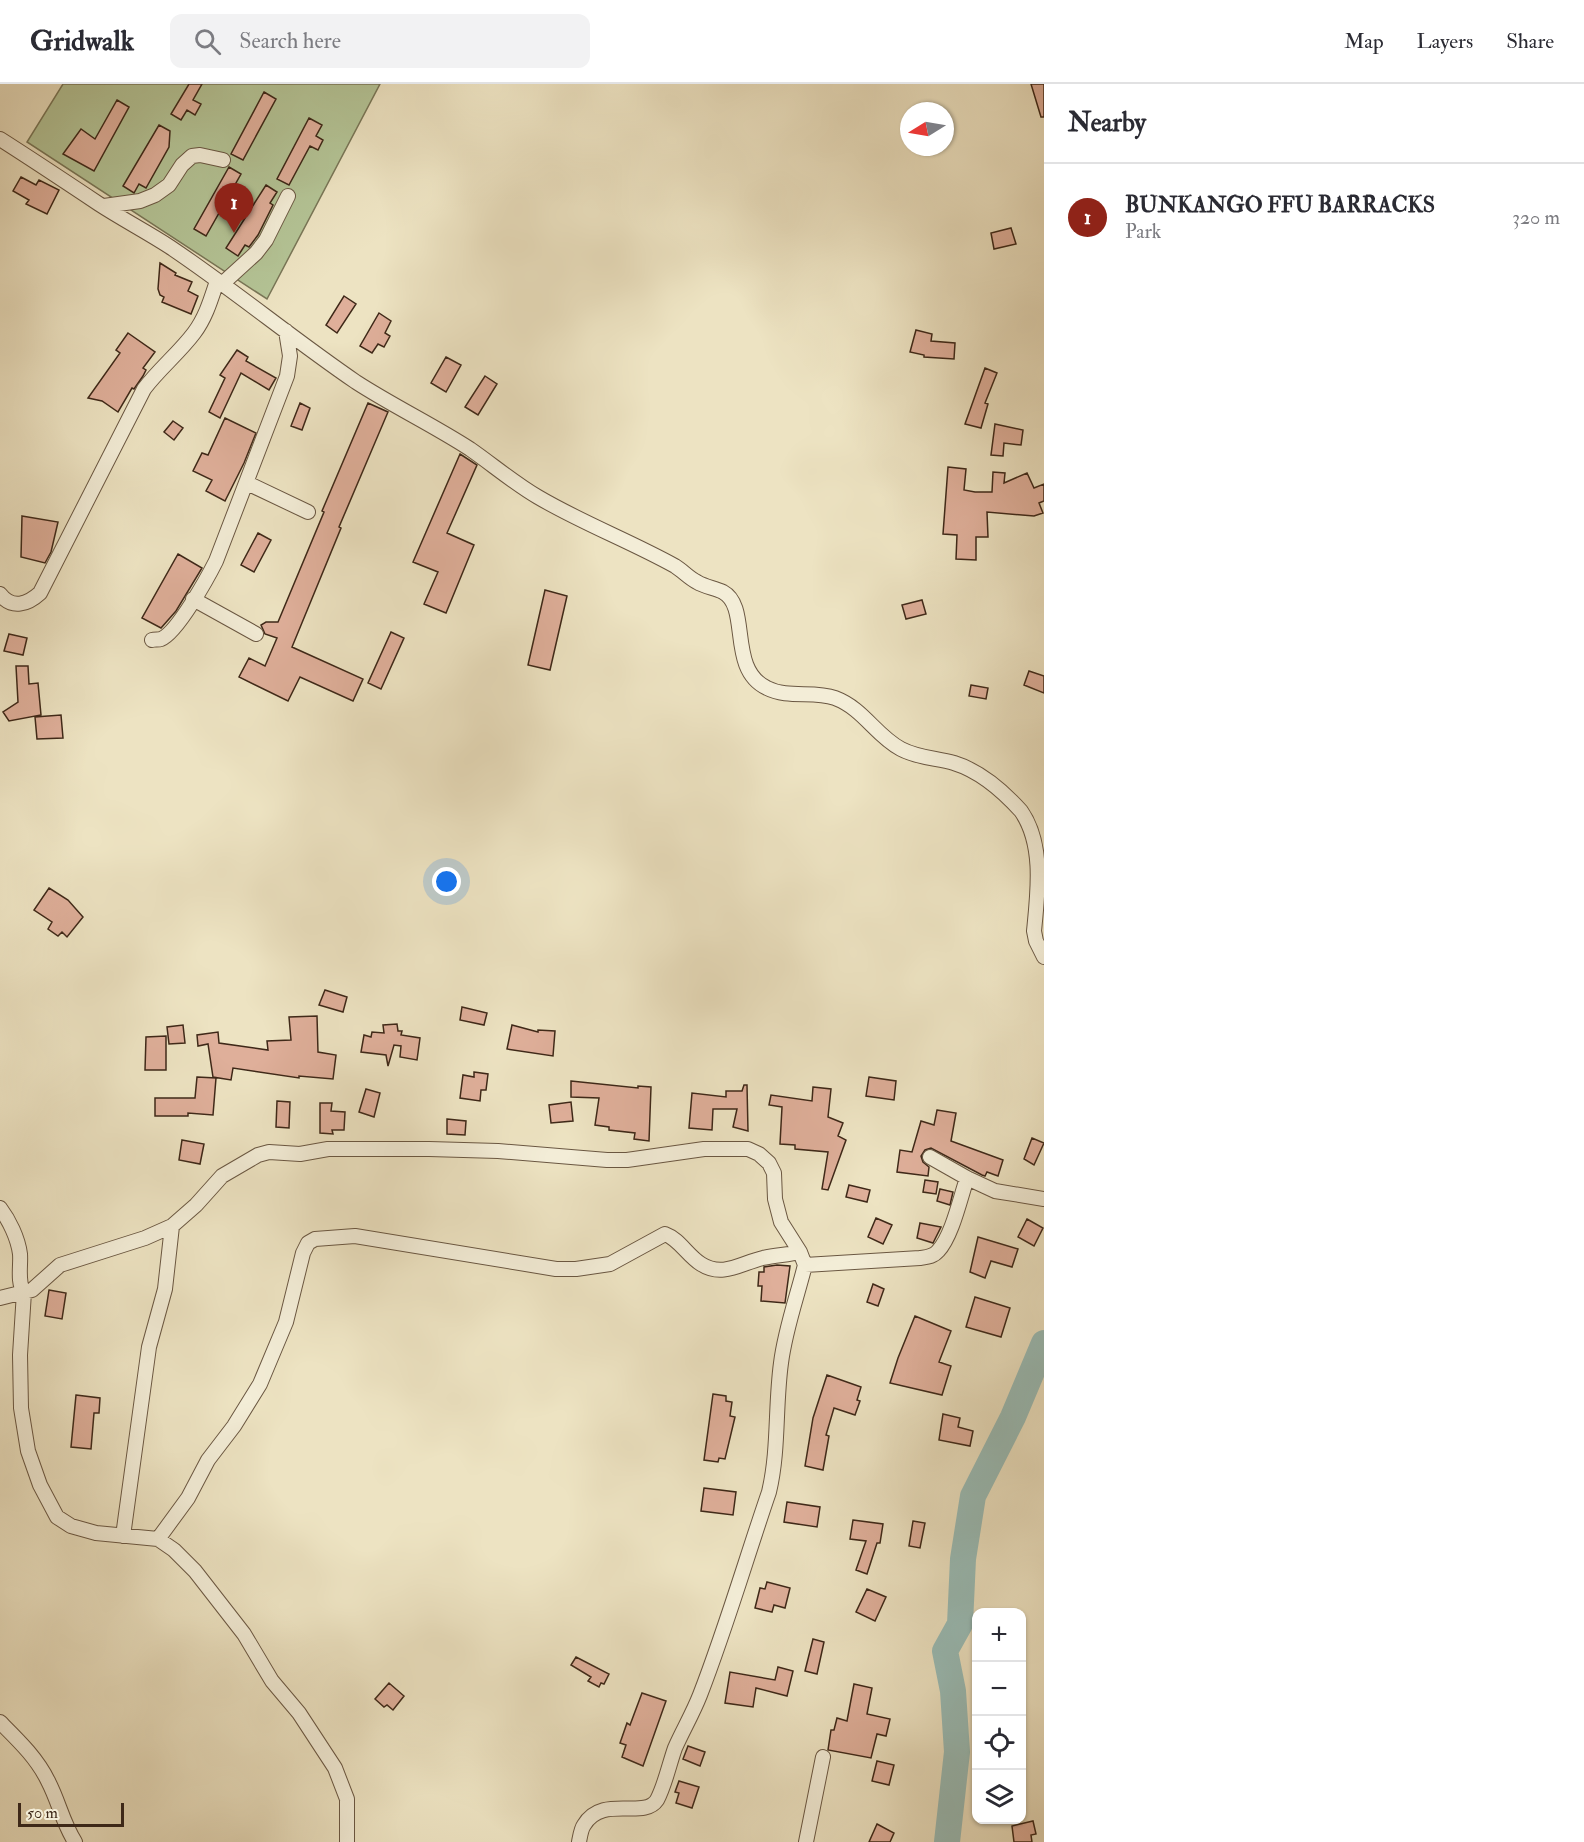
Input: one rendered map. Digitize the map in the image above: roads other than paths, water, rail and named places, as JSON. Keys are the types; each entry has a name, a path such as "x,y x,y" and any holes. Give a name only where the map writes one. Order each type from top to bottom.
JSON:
{"street":[{"path":"0,139 170,247 354,381 468,448 538,497 679,568 699,584 728,595 735,609 746,668 768,689 784,693 812,693 830,696 847,703 867,717 883,736 900,748 921,757 954,763 972,770 993,784 1023,813 1036,834 1040,866 1034,931 1044,957"},
{"path":"104,206 140,201 155,195 169,185 182,165 192,156 200,155 223,160"},
{"path":"0,594 9,603 19,604 31,602 40,593 144,389 195,332 219,283 256,253 266,240 288,196"},
{"path":"152,640 161,639 170,633 206,581 216,561 287,376 290,357 286,331"},
{"path":"247,483 308,512"},
{"path":"193,599 256,634"},
{"path":"0,1298 32,1290 60,1265 145,1238 172,1226 196,1205 222,1176 258,1155 268,1152 290,1154 328,1149 429,1149 498,1151 607,1161 679,1151 727,1148 748,1149 770,1163 774,1173 775,1199 781,1222 803,1258 781,1360 777,1395 775,1467 770,1492 700,1695 676,1748 658,1797 653,1805 643,1809 606,1809 592,1815 583,1826 579,1842"},
{"path":"930,1157 966,1178 995,1191 1044,1199"},
{"path":"158,1539 188,1498 208,1460 234,1426 260,1384 286,1322 303,1253 308,1243 315,1239 355,1236 556,1269 576,1269 610,1264 665,1234 671,1236 700,1264 714,1271 730,1270 764,1257 920,1258 934,1255 947,1237 966,1178"},
{"path":"0,1208 20,1252 21,1287 24,1292 20,1354 21,1408 28,1451 40,1485 57,1517 71,1526 96,1533 158,1539 174,1550 195,1571 244,1634 272,1681 309,1728 334,1768 347,1799 347,1842"},
{"path":"123,1536 149,1347 165,1289 172,1226"},
{"path":"0,1722 27,1750 48,1781 64,1825 75,1842"},
{"path":"806,1842 823,1758"}],"waterway":[{"path":"947,1842 957,1752 953,1691 945,1651 960,1624 963,1559 973,1496 1013,1417 1044,1343"}],"place":[{"name":"BUNKANGO FFU BARRACKS","path":"234,233"}]}
